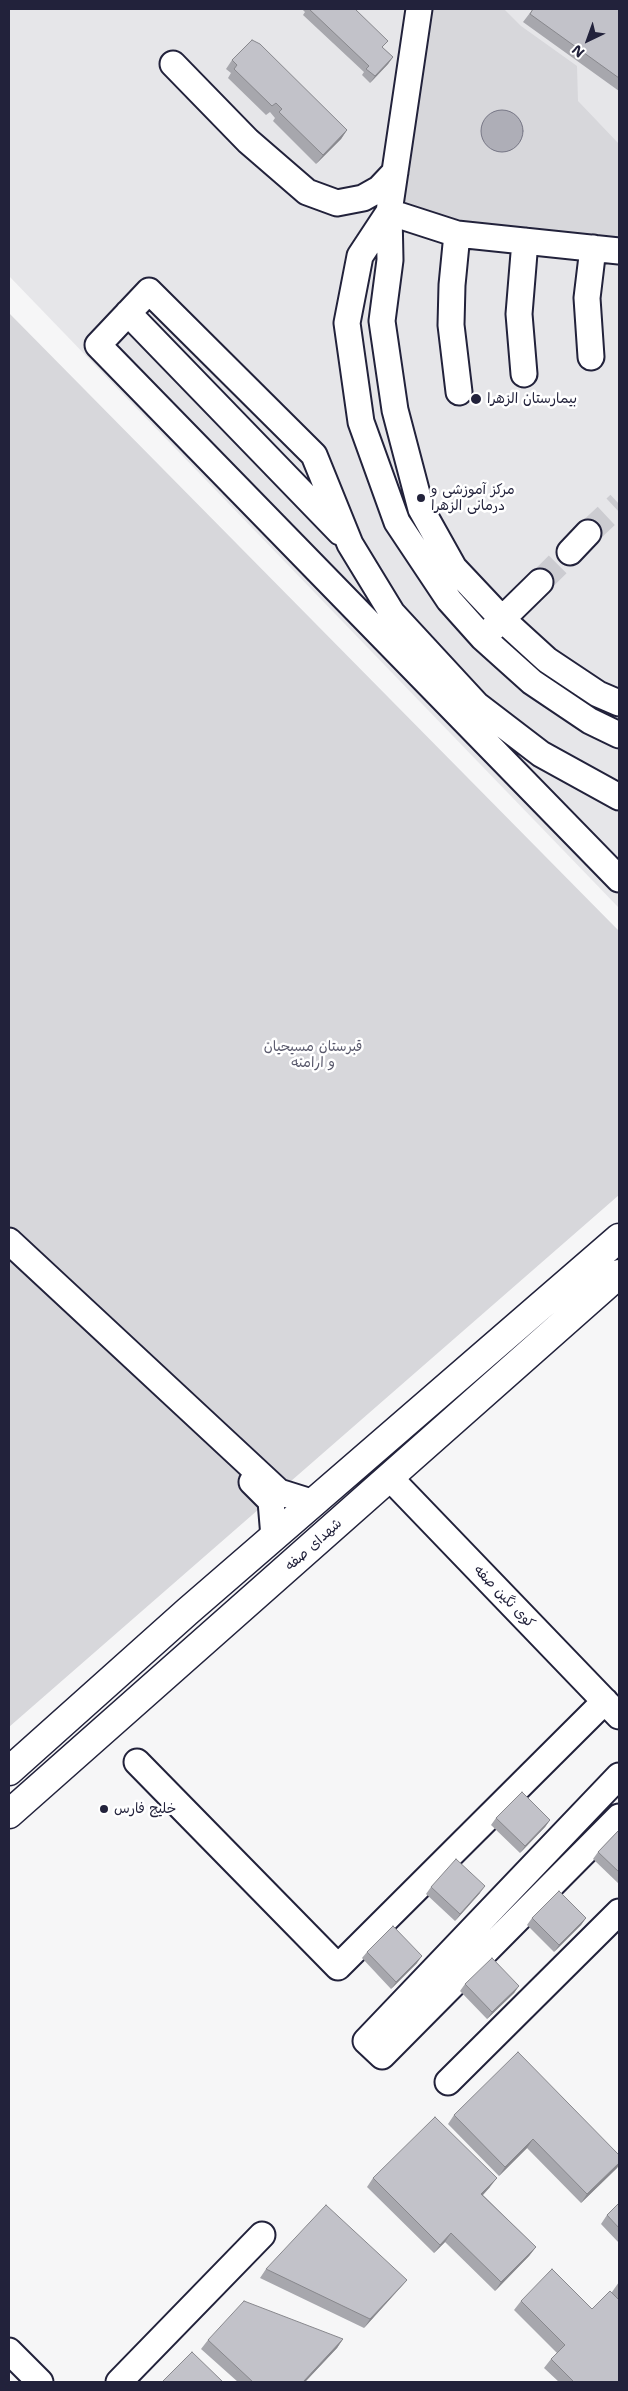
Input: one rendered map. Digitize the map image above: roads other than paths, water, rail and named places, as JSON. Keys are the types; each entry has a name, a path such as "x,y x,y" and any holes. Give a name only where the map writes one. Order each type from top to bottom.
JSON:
{"main road":[{"path":"9,1771 274,1537 619,1238"},
{"name":"شهدای صفه","path":"9,1814 619,1274"},
{"path":"87,1702 108,1726"}],"street":[{"path":"419,9 389,212 390,260 382,320 395,410 421,510 454,568 502,619 547,660 598,694 619,703"},
{"path":"173,64 248,140 307,192 338,203 363,198 379,189 395,172"},
{"path":"389,212 457,234 619,251"},
{"path":"389,212 360,256 347,323 360,422 397,522 449,600 483,638 532,682 590,721 619,735"},
{"path":"457,234 452,285 451,325 459,392"},
{"path":"524,374 519,314 525,241"},
{"path":"591,357 588,298 593,248"},
{"path":"356,276 387,277"},
{"path":"619,808 610,792 541,754 477,705 392,613 350,543 314,455 149,291 98,345 619,879"},
{"path":"128,313 350,543"},
{"path":"360,422 395,410"},
{"path":"570,552 588,533"},
{"path":"483,638 540,582"},
{"path":"9,1241 279,1492 314,1503"},
{"path":"9,1256 271,1501 274,1537"},
{"name":"کوی نگین صفه","path":"390,1478 612,1708"},
{"path":"137,1762 338,1967 612,1708"},
{"path":"619,1776 366,2041 382,2056 619,1816"},
{"path":"448,2082 619,1912"},
{"path":"119,2382 262,2235"},
{"path":"9,2351 40,2382"}],"tunnel":[{"path":"588,533 619,504"},
{"path":"540,582 570,552"}],"place":[{"name":"بیمارستان الزهرا","path":"476,399"},
{"name":"مرکز آموزشی و درمانی الزهرا","path":"421,498"},
{"name":"خلیج فارس","path":"104,1809"}],"park label":[{"name":"قبرستان مسیحیان و ارامنه","path":"313,1056"}]}
